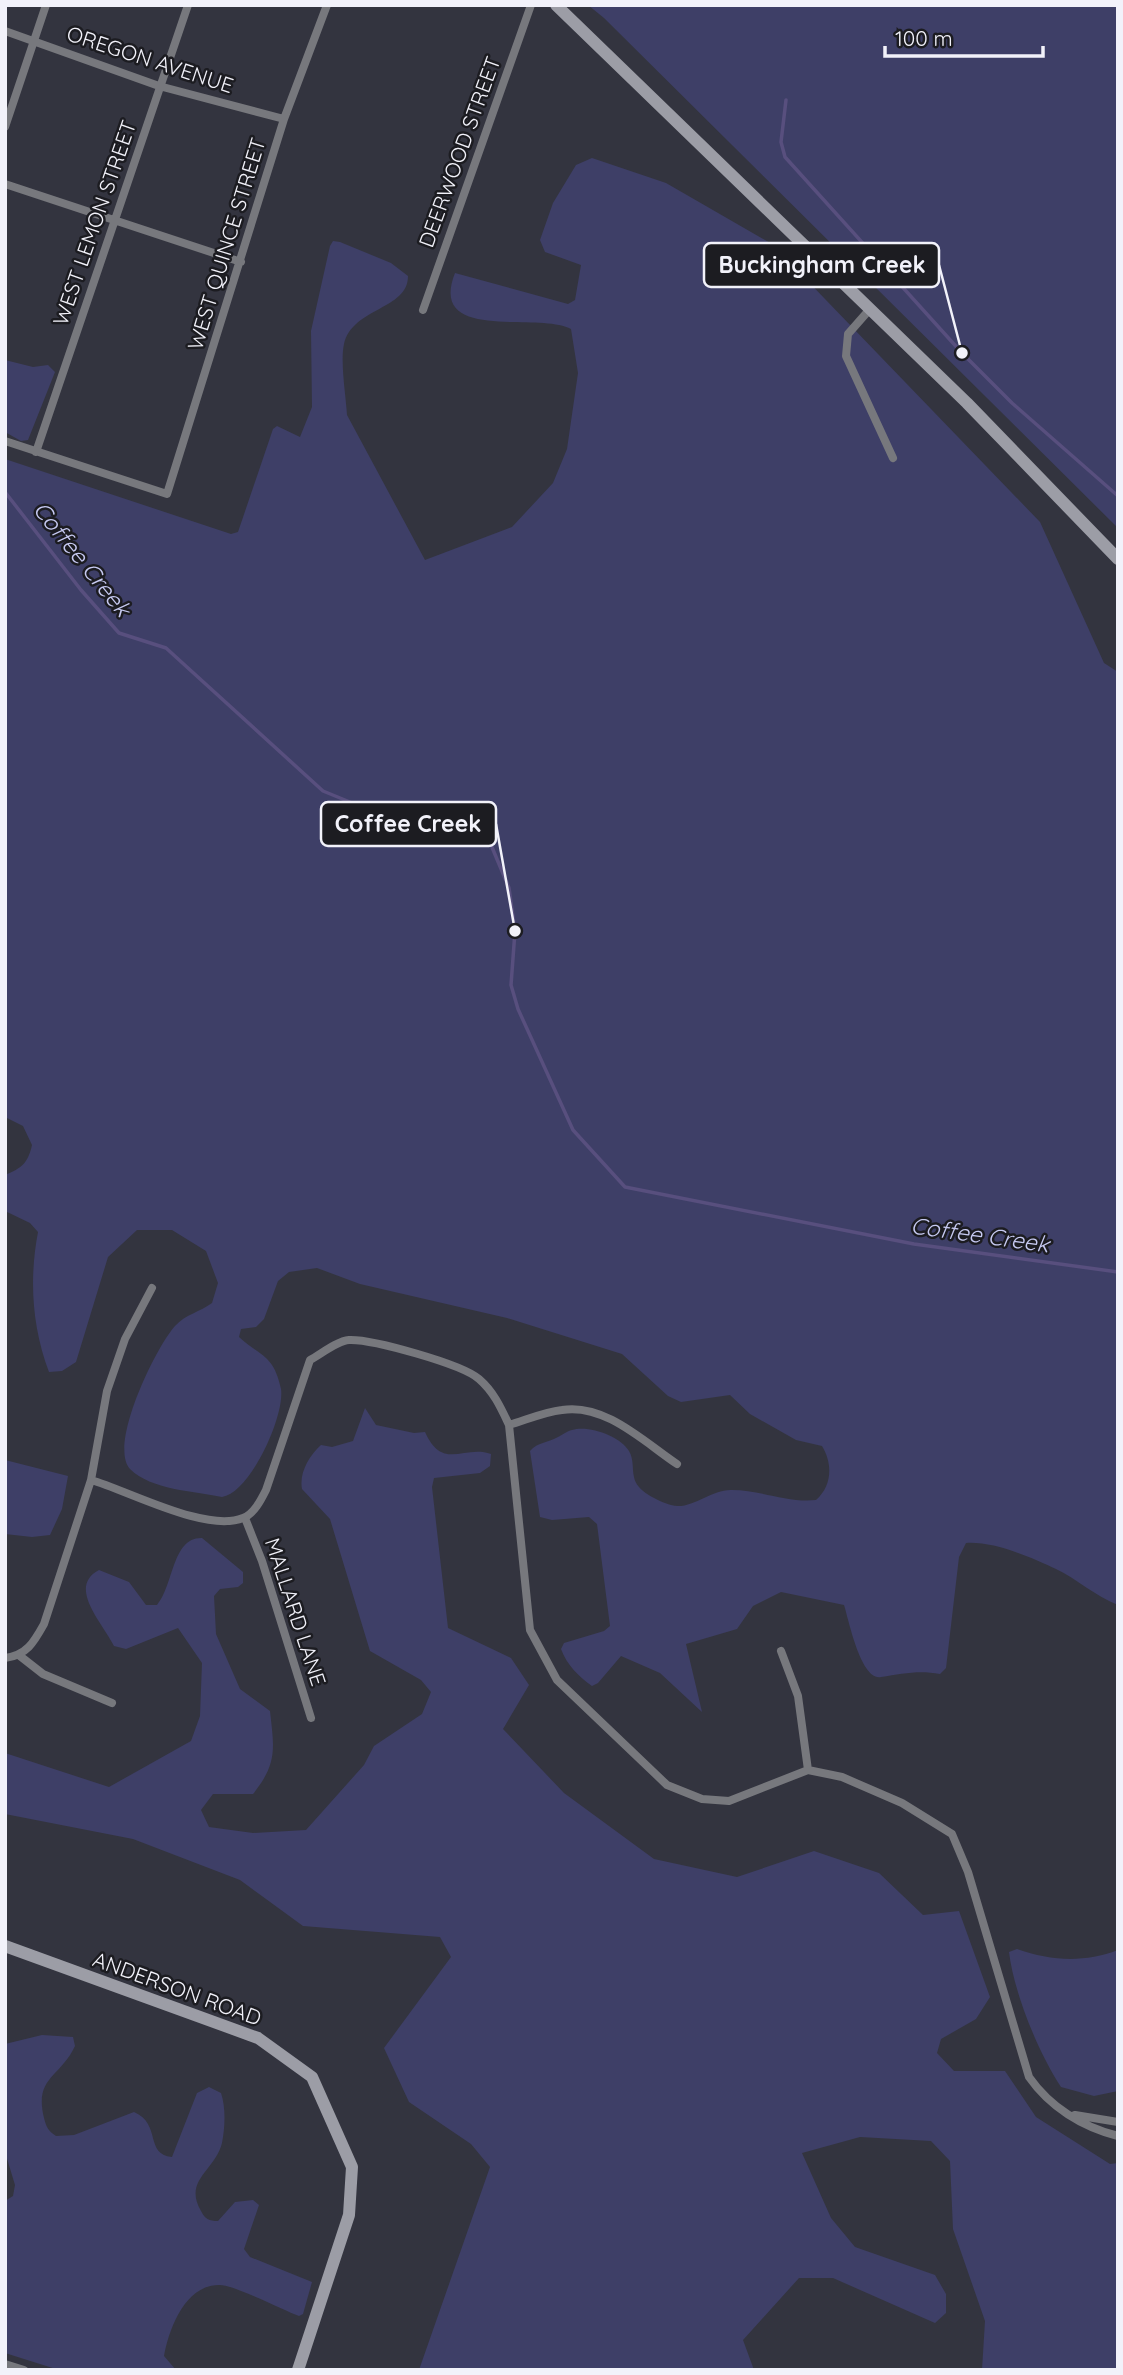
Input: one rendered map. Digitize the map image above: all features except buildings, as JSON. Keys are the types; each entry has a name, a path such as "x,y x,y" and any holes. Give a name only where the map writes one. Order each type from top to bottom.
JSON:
{"main road":[{"path":"556,5 967,403 1118,559"},
{"name":"ANDERSON ROAD","path":"5,1946 258,2038 312,2077 352,2167 349,2215 298,2370"}],"street":[{"path":"5,127 46,5"},
{"name":"WEST LEMON STREET","path":"36,452 188,5"},
{"name":"WEST QUINCE STREET","path":"36,452 167,494 285,119 327,5"},
{"name":"DEERWOOD STREET","path":"422,310 531,5"},
{"name":"OREGON AVENUE","path":"5,32 159,86 285,119"},
{"path":"5,184 241,262"},
{"path":"870,309 848,334 846,356 893,458"},
{"path":"5,442 36,452"},
{"path":"5,1658 20,1656 32,1644 44,1624 91,1480 107,1391 125,1339 152,1288"},
{"path":"91,1480 193,1516 224,1522 245,1518 267,1490 310,1360 346,1340 420,1356 478,1378 497,1399 509,1425 530,1630 557,1680 667,1785 702,1799 729,1801 808,1770 842,1777 902,1803 951,1834 968,1872 1023,2064 1041,2093 1062,2110 1094,2129 1118,2136"},
{"path":"509,1425 561,1410 579,1409 601,1414 677,1464"},
{"name":"MALLARD LANE","path":"245,1518 262,1561 311,1718"},
{"path":"781,1651 798,1696 808,1770"},
{"path":"20,1656 43,1674 113,1703"},
{"path":"1062,2110 1098,2121 1118,2122"},
{"path":"5,2364 24,2370"}],"shaded area":[{"path":"588,5 1118,5 1118,528 604,18"},
{"path":"592,158 666,183 772,244 1040,522 1104,663 1118,672 1118,1605 1064,1573 1035,1560 1000,1547 966,1543 959,1557 946,1668 940,1674 917,1672 874,1676 862,1660 844,1605 781,1592 753,1606 737,1629 686,1644 702,1712 660,1673 621,1656 598,1683 592,1686 566,1660 561,1649 564,1643 604,1631 610,1626 597,1524 589,1517 552,1520 540,1517 530,1451 539,1444 572,1430 587,1429 604,1433 619,1441 629,1451 634,1477 643,1491 654,1498 679,1506 732,1490 795,1500 816,1500 828,1482 829,1474 828,1460 822,1446 796,1440 750,1414 730,1395 681,1402 668,1396 622,1354 507,1318 360,1284 317,1268 289,1272 278,1281 264,1319 256,1327 241,1329 239,1337 270,1363 281,1389 277,1417 264,1452 244,1482 222,1497 161,1486 130,1469 125,1457 125,1439 137,1396 167,1337 179,1322 212,1303 218,1283 206,1251 172,1230 137,1230 108,1257 76,1362 62,1371 49,1372 39,1338 34,1303 38,1232 30,1223 5,1211 5,1175 23,1164 32,1145 23,1126 5,1117 5,459 231,534 238,532 273,429 277,426 300,437 312,407 311,331 333,241 391,263 408,276 406,287 399,296 368,315 349,332 344,344 343,369 347,415 425,560 512,527 553,483 567,449 578,373 571,329 556,324 490,321 471,317 457,309 451,295 455,273 568,304 575,300 581,265 545,252 540,240 553,203 576,165"},
{"path":"5,360 33,367 48,365 55,372 28,440 21,441 5,432"},
{"path":"365,1408 376,1425 414,1433 425,1432 439,1451 447,1454 491,1454 490,1466 480,1473 434,1478 432,1487 448,1628 511,1658 529,1685 503,1729 564,1793 654,1859 737,1877 814,1851 879,1873 923,1915 959,1911 990,1997 976,2019 941,2039 937,2053 954,2071 1005,2071 1036,2117 1110,2164 1118,2163 1118,2370 982,2370 985,2321 953,2229 950,2161 931,2141 860,2137 802,2153 831,2218 855,2247 935,2275 946,2294 946,2313 935,2323 833,2278 799,2278 743,2340 754,2370 419,2370 490,2167 471,2144 409,2102 384,2048 451,1957 440,1937 303,1926 240,1880 133,1839 5,1814 5,1753 109,1787 191,1741 200,1716 202,1663 178,1628 126,1649 114,1646 90,1605 86,1586 90,1577 99,1570 129,1582 146,1605 157,1605 179,1553 192,1540 202,1538 243,1572 243,1583 238,1587 220,1589 214,1596 216,1634 240,1689 270,1711 273,1735 270,1764 261,1783 253,1794 213,1794 201,1810 209,1827 253,1833 306,1830 364,1765 374,1746 422,1714 431,1692 421,1680 370,1651 330,1519 302,1489 304,1471 313,1454 321,1445 332,1447 353,1441"},
{"path":"5,1460 68,1476 62,1509 50,1535 32,1537 5,1534"},
{"path":"1017,1949 1068,1959 1093,1957 1118,1950 1118,2091 1094,2096 1061,2087 1036,2040 1022,2004 1009,1952"},
{"path":"42,2035 73,2037 75,2046 45,2086 43,2094 46,2123 56,2136 74,2135 134,2112 148,2124 158,2150 163,2155 172,2157 197,2093 209,2087 221,2093 225,2118 222,2143 198,2183 196,2200 204,2216 215,2221 235,2202 253,2200 259,2205 244,2249 250,2257 312,2282 303,2314 299,2316 246,2293 219,2285 197,2292 181,2310 164,2356 176,2370 59,2370 5,2353 5,2201 13,2196 15,2185 5,2152 5,2044"}],"waterway":[{"path":"786,100 781,142 785,157 962,353 1012,403 1118,496"},
{"name":"Coffee Creek","path":"5,492 81,590 119,633 166,648 323,791 362,807 456,824 489,840 509,888 515,931 511,985 518,1009 573,1130 625,1187 914,1244 1118,1272"}],"place":[{"name":"Buckingham Creek","path":"962,353"},
{"name":"Coffee Creek","path":"515,931"}]}
